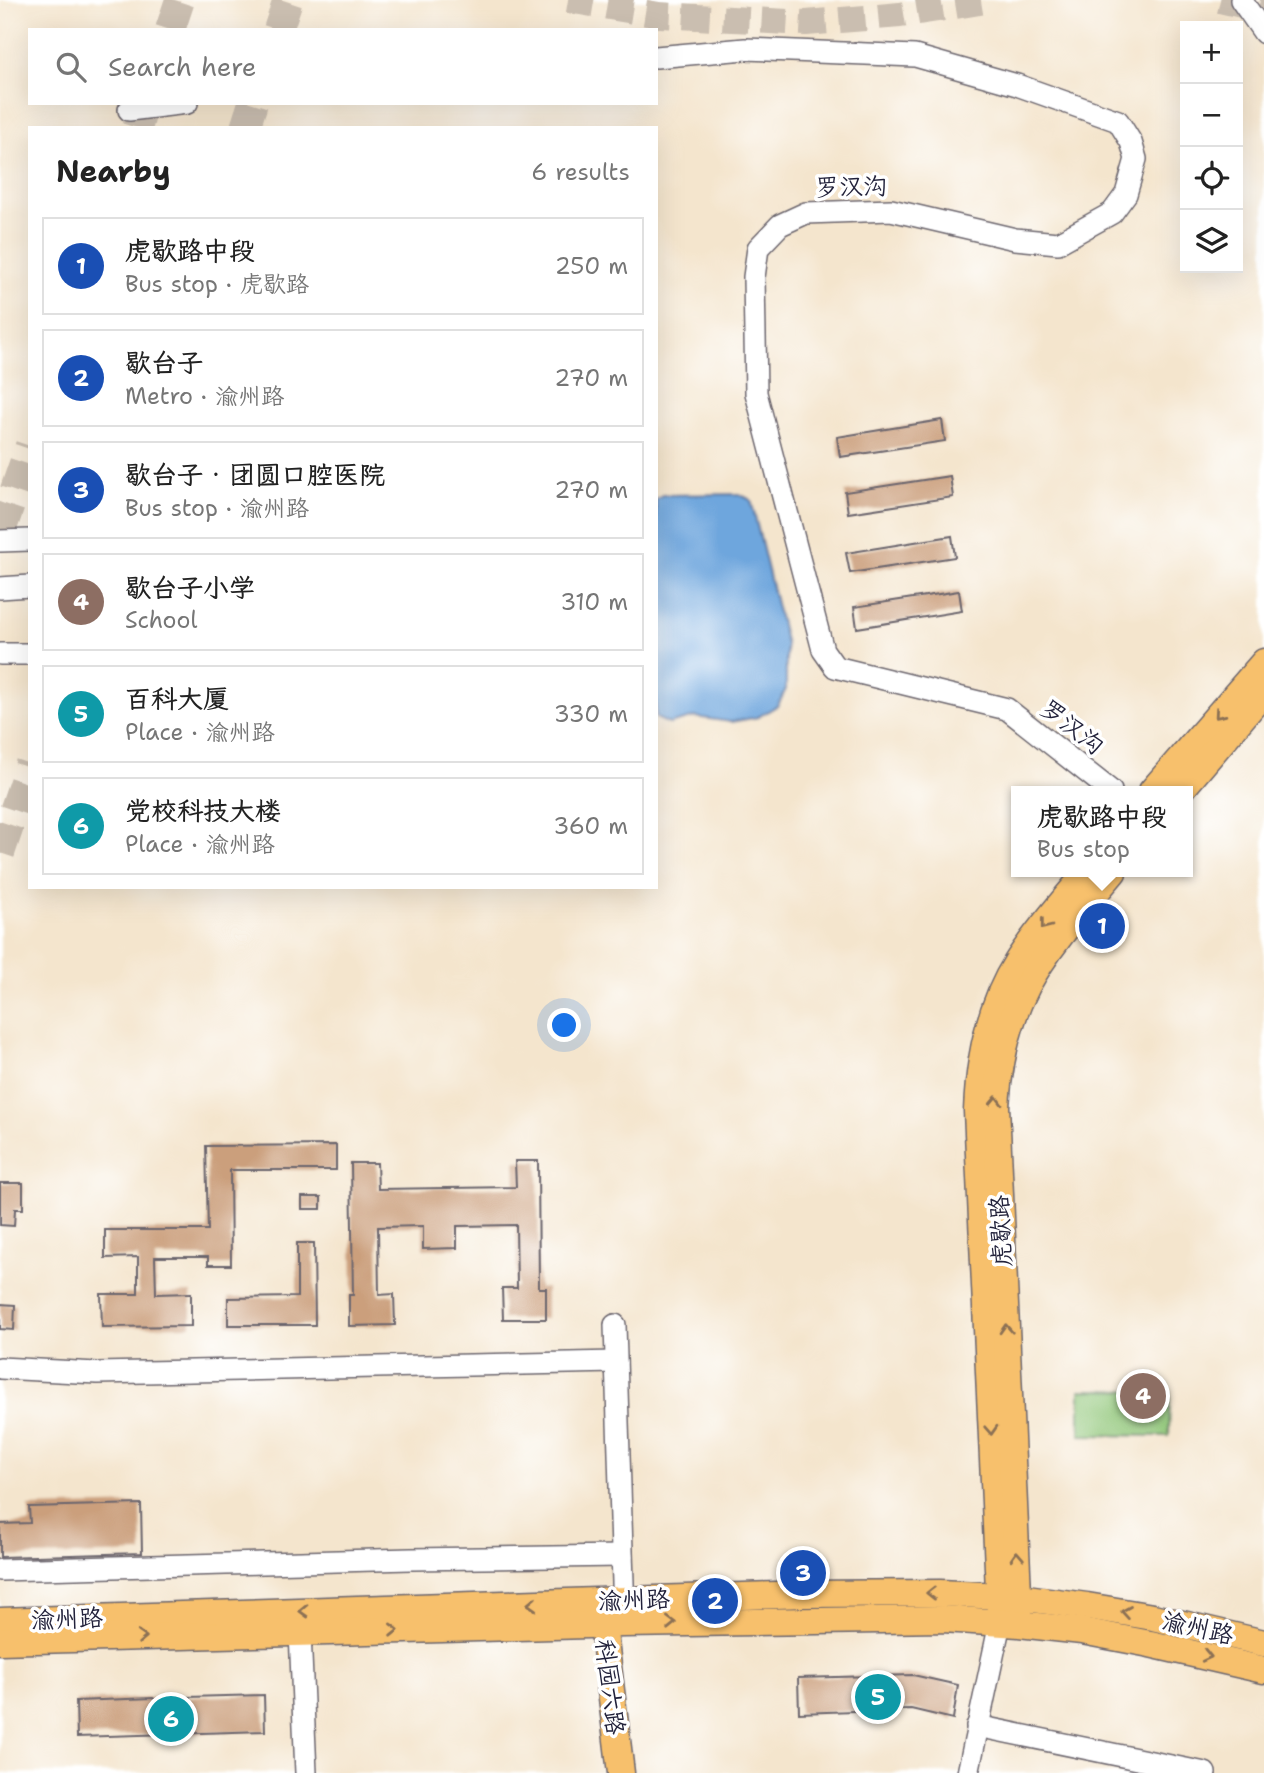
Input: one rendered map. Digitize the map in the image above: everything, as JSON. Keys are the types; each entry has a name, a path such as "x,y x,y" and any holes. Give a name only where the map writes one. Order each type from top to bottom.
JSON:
{"main road":[{"path":"1156,786 1264,662"},
{"path":"1184,786 1264,692"},
{"name":"虎歇路","path":"1009,1597 977,1111 978,1076 995,1007 1007,980 1018,960 1083,877"},
{"name":"虎歇路","path":"1010,1623 996,1120 998,1078 1012,1017 1035,969 1109,877"},
{"name":"渝州路","path":"0,1641 300,1632 859,1594 940,1593 1009,1597 1153,1617 1264,1643"},
{"name":"渝州路","path":"0,1621 603,1613 943,1619 1082,1631 1264,1670"},
{"name":"科园六路","path":"603,1613 604,1773"},
{"name":"科园六路","path":"603,1613 621,1773"}],"street":[{"path":"1241,0 1264,33"},
{"name":"罗汉沟","path":"658,57 745,50 915,56 1017,85 1118,121 1131,142 1136,159 1126,194 1112,213 1058,243 1015,239 891,210 806,213 780,225 758,248 754,276 756,393 823,650 835,667 1007,709 1105,786"},
{"path":"129,110 170,105"},
{"path":"0,541 28,540"},
{"path":"0,588 28,586"},
{"path":"0,654 28,654"},
{"path":"603,1613 622,1556 615,1325"},
{"path":"0,1368 97,1373 616,1362"},
{"path":"0,1570 622,1556"},
{"path":"968,1773 977,1726 1010,1623"},
{"path":"300,1632 306,1773"},
{"path":"977,1726 1205,1773"}],"green space":[{"path":"1080,1390 1170,1391 1169,1436 1080,1435"}],"water":[{"path":"739,494 751,500 786,645 786,689 778,705 758,717 731,722 695,717 669,724 658,719 658,498 662,495"}],"building":[{"path":"942,420 945,441 840,457 837,437"},
{"path":"950,476 953,497 848,513 845,492"},
{"path":"952,536 955,557 850,573 846,553"},
{"path":"959,591 962,611 857,628 854,607"},
{"path":"336,1145 336,1170 230,1170 231,1265 208,1265 208,1257 155,1257 156,1294 191,1293 191,1326 102,1327 101,1294 138,1294 138,1257 105,1258 105,1230 208,1230 206,1146"},
{"path":"515,1161 538,1161 539,1288 546,1288 546,1319 503,1319 502,1288 517,1288 516,1225 457,1226 457,1248 423,1249 423,1226 378,1227 379,1295 394,1294 395,1325 349,1326 349,1295 353,1295 351,1163 377,1163 378,1189 516,1187"},
{"path":"0,1183 23,1183 23,1209 15,1209 14,1226 0,1225"},
{"path":"302,1197 321,1197 321,1209 302,1209"},
{"path":"297,1243 314,1243 315,1325 228,1325 228,1298 297,1297"},
{"path":"0,1304 15,1305 14,1330 0,1329"},
{"path":"141,1504 142,1553 0,1557 0,1524 30,1523 29,1507"},
{"path":"913,1675 958,1685 953,1719 911,1709 799,1713 798,1678"},
{"path":"264,1695 265,1731 77,1737 76,1701 153,1698 163,1706 179,1706 187,1697"}],"tunnel":[{"path":"171,28 180,0"},
{"path":"279,28 288,0"},
{"path":"568,0 659,15 806,23 900,15 992,0"},
{"path":"1220,0 1264,10"},
{"path":"138,126 144,105"},
{"path":"246,126 252,105"},
{"path":"0,534 28,452"},
{"path":"0,853 28,770"}],"place":[{"name":"虎歇路中段","path":"1102,926"},
{"name":"歇台子小学","path":"1143,1396"},
{"name":"歇台子‧团圆口腔医院","path":"803,1573"},
{"name":"歇台子","path":"715,1601"},
{"name":"百科大厦","path":"878,1697"},
{"name":"党校科技大楼","path":"171,1719"}]}
